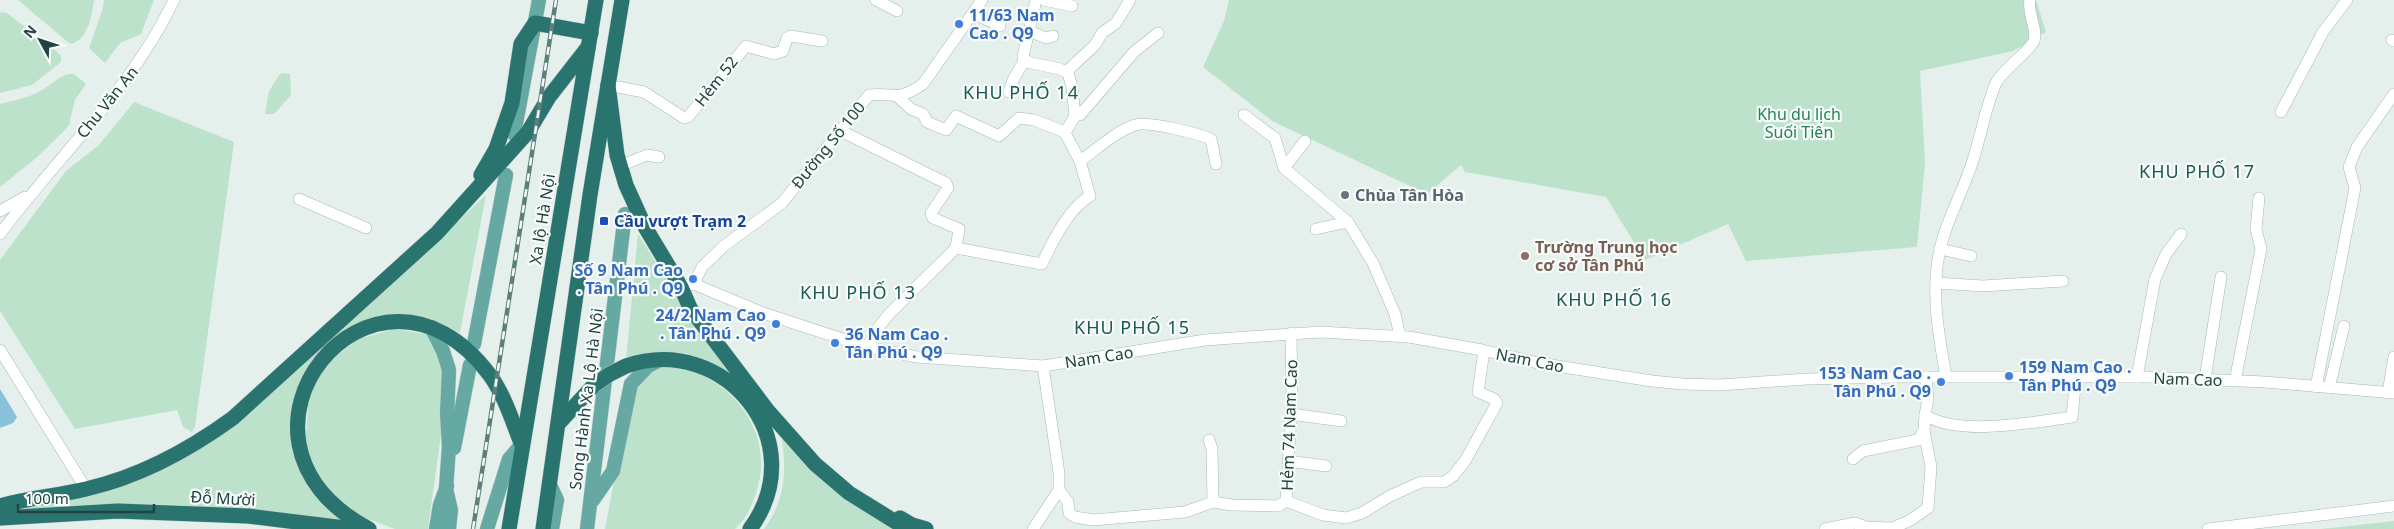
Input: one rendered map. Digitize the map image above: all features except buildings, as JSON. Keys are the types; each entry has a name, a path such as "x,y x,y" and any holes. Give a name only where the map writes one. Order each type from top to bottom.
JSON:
{"highway":[{"name":"Xa lộ Hà Nội","path":"510,529 522,444 596,0"},
{"path":"590,195 602,180 612,119 613,86 622,0"},
{"path":"543,529 590,195 632,0"},
{"path":"0,501 60,487 108,484 156,465 202,440 232,418 423,246 466,203 528,132 549,97 589,40 535,23 521,44 512,103 496,149 466,203"},
{"path":"612,119 620,166 645,227 795,438 821,464 869,499 912,525 926,529"},
{"path":"688,286 690,308 796,445 849,493 907,529"},
{"path":"369,529 356,522 331,503 310,476 302,452 298,427 299,404 303,391 321,360 349,335 370,326 400,321 431,327 459,343 490,375 506,404 522,444"},
{"path":"559,423 594,386 610,374 626,366 652,359 665,359 694,363 723,378 747,401 766,432 772,470 770,489 763,508 750,529"},
{"path":"0,506 84,486"},
{"name":"Đỗ Mười","path":"0,518 118,510 248,516 353,529"},
{"name":"Đỗ Mười","path":"0,523 103,517 174,519 277,529"}],"main road":[{"path":"514,134 539,0"},
{"path":"474,344 506,175"},
{"name":"Song Hành Xa Lộ Hà Nội","path":"587,529 624,214"},
{"path":"431,327 443,351 449,370 447,414 449,446 446,489 452,510 449,529"},
{"path":"591,502 613,471 631,384 648,366 665,359"},
{"path":"436,529 440,505 446,489 470,365"},
{"name":"Xa lộ Hà Nội","path":"487,529 508,458 522,444"},
{"path":"550,486 557,500 552,529"}],"street":[{"name":"Chu Văn An","path":"0,234 29,195 85,130 138,63 158,33 174,0"},
{"path":"876,0 897,11"},
{"path":"898,97 909,94 923,84 982,0"},
{"path":"1036,0 1023,57 1027,62 1060,68 1066,72 1072,87 1078,115"},
{"path":"1044,0 1072,6"},
{"path":"1066,72 1095,45 1102,33 1116,23 1130,0"},
{"path":"1946,377 1938,333 1936,283 1940,249 1968,176 1996,84 2007,68 2029,47 2035,38 2030,0"},
{"path":"2281,112 2323,32 2347,0"},
{"path":"973,13 1000,26"},
{"path":"1029,31 1046,38 1053,36"},
{"path":"1065,132 1078,115 1116,76 1129,58 1158,33"},
{"name":"Hẻm 52","path":"613,86 644,92 668,107 680,118 688,117 746,46 774,54 783,50 787,38 791,36 822,41"},
{"path":"1009,92 1013,80 1025,59"},
{"path":"2316,387 2355,188 2349,167 2357,147 2394,94"},
{"name":"Đường Số 100","path":"688,286 702,267 724,246 782,203 868,95 898,97"},
{"path":"898,97 911,109 923,114 927,122 946,130 956,116 999,136 1019,118 1034,120 1065,132 1080,161 1090,196 1082,202 1066,222 1042,264 956,248"},
{"path":"1244,115 1275,138 1284,168 1348,222 1373,263 1395,314 1400,336"},
{"path":"1080,161 1108,141 1137,124 1190,132 1211,139 1216,164"},
{"path":"840,131 946,183 948,188 931,212 933,218 959,229 956,248 890,313 877,329 867,347"},
{"path":"1284,168 1304,141"},
{"path":"620,166 648,155 659,158"},
{"name":"Chu Văn An","path":"0,211 29,195"},
{"path":"2235,381 2261,249 2256,229 2259,198"},
{"path":"298,199 366,228"},
{"path":"1316,229 1348,222"},
{"path":"2137,377 2155,279 2166,254 2181,234"},
{"path":"1940,249 1971,256"},
{"path":"2204,380 2221,277"},
{"path":"1936,283 1983,286 2062,281"},
{"name":"Nam Cao","path":"688,286 867,347 918,357 1043,366 1205,340 1320,332 1400,336 1538,363 1683,384 1719,385 1807,379 1926,377 2137,377 2235,381 2391,393"},
{"path":"2330,388 2344,326"},
{"name":"Hẻm 74 Nam Cao","path":"1213,502 1232,505 1278,506 1286,501 1291,414 1291,333"},
{"path":"0,350 84,486"},
{"path":"1286,501 1323,515 1346,518 1362,513 1376,503 1421,482 1444,482 1453,476 1465,460 1497,403 1494,399 1478,392 1484,351"},
{"path":"2391,393 2394,357"},
{"path":"1043,366 1060,490 1068,502 1069,513 1075,517 1093,520 1185,512 1213,502 1212,449 1210,440"},
{"path":"1825,529 1855,523 1866,527 1892,528 1909,521 1928,508 1931,467 1924,431 1928,399 1926,377"},
{"path":"1925,415 1945,424 1997,427 2072,417 2076,377"},
{"path":"1291,414 1341,421"},
{"path":"1853,459 1862,451 1918,440 1924,431"},
{"path":"1288,461 1326,466"},
{"path":"1033,529 1060,490"},
{"path":"2208,529 2394,506"}],"green space":[{"path":"18,0 94,0 85,33 76,42 70,44"},
{"path":"104,0 154,0 141,34 120,43 105,63 89,48"},
{"name":"Khu du lịch Suối Tiên","path":"1229,0 2036,0 2046,32 2013,51 1920,71 1925,163 1917,247 1746,261 1728,224 1645,260 1606,197 1465,172 1461,165 1427,194 1272,121 1203,67 1224,21"},
{"path":"0,13 7,13 57,52 61,56 61,62 32,85 0,93"},
{"path":"69,74 74,74 86,84 75,100 69,125 35,159 0,187 0,104 32,95"},
{"path":"280,74 290,74 291,95 274,114 265,114 269,91"},
{"path":"134,102 234,142 195,427 192,432 183,427 177,410 75,429 0,311 0,260 66,171 99,145"},
{"path":"486,195 460,333 435,322 408,316 395,315 368,320 355,326 316,358 307,369 300,383 292,414 292,431 298,463 312,491 327,508 345,523 219,508 144,504 90,505 0,513 167,465 413,263"},
{"path":"638,234 679,299 734,379 710,363 683,355 654,354 626,360"},
{"path":"394,329 427,334 444,365 444,413 428,529 395,529 358,515 324,486 305,446 309,396 314,383 332,359 359,339"},
{"path":"662,365 685,369 707,378 726,391 741,406 753,425 760,446 761,469 752,503 745,517 735,529 605,529 633,381"},
{"path":"781,433 900,529 764,529 777,507 781,495 784,459"},
{"path":"2394,521 2394,529 2321,529"}],"water":[{"path":"0,389 17,417 13,423 0,428"}],"railway":[{"path":"473,529 556,0"}],"place":[{"name":"11/63 Nam Cao . Q9","path":"959,24"},
{"name":"Chùa Tân Hòa","path":"1345,195"},
{"name":"Cầu vượt Trạm 2","path":"604,221"},
{"name":"Trường Trung học cơ sở Tân Phú","path":"1525,256"},
{"name":"Số 9 Nam Cao . Tân Phú . Q9","path":"693,279"},
{"name":"24/2 Nam Cao . Tân Phú . Q9","path":"776,324"},
{"name":"36 Nam Cao . Tân Phú . Q9","path":"835,343"},
{"name":"159 Nam Cao . Tân Phú . Q9","path":"2009,376"},
{"name":"153 Nam Cao . Tân Phú . Q9","path":"1941,382"}],"district":[{"name":"KHU PHỐ 14","path":"1021,93"},
{"name":"KHU PHỐ 17","path":"2197,172"},
{"name":"KHU PHỐ 13","path":"858,293"},
{"name":"KHU PHỐ 16","path":"1614,300"},
{"name":"KHU PHỐ 15","path":"1132,328"}]}
